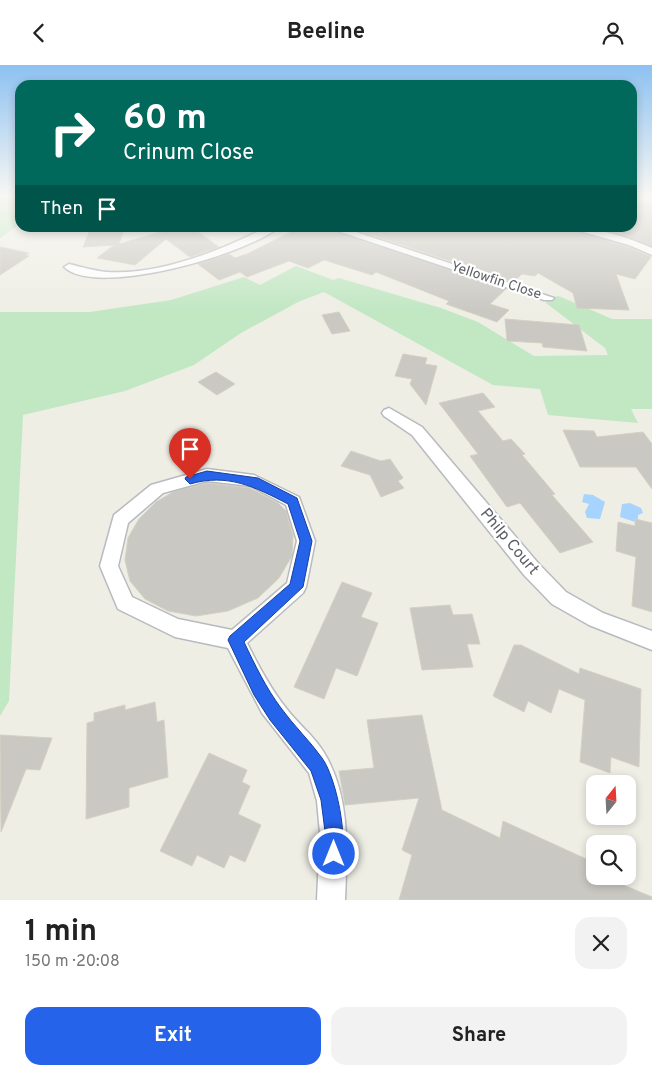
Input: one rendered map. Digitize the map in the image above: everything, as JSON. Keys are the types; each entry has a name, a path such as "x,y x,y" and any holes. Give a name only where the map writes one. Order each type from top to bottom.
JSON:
{"street":[{"path":"69,267 109,275 144,271 216,253 259,234"},
{"name":"Yellowfin Close","path":"351,234 548,298"},
{"path":"597,234 632,243 652,252"},
{"name":"Philp Court","path":"389,413 417,431 531,569 559,598 596,619 652,641"},
{"path":"207,475 254,481 293,501 306,541 296,587 236,640 175,629 125,603 109,566 120,520 157,489 207,475"},
{"path":"236,640 260,690 276,715 318,766 330,800 335,839 331,900"}],"green space":[{"path":"296,266 333,280 339,278 441,308 478,322 534,356 608,355 605,348 546,303 548,298 559,296 612,319 652,319 652,409 631,409 638,423 548,415 540,389 493,385 324,292 298,302 241,333 194,365 125,391 23,415 9,701 0,716 0,312 90,312 171,300 244,277 260,285"}],"water":[{"path":"584,494 593,495 605,502 600,519 587,518 585,512 589,504 582,502"},
{"path":"630,503 641,508 643,513 638,515 638,523 620,517 622,504"}],"building":[{"path":"88,234 123,234 119,244 153,234 201,234 219,247 190,257 166,239 135,265 97,258 114,245 83,247"},
{"path":"287,234 344,234 506,289 490,304 509,310 497,322 446,304 449,301 376,272 372,275 324,260 308,268 289,261 247,277 240,272 219,280 198,264 229,254 235,258"},
{"path":"369,234 586,234 628,247 651,257 635,279 616,274 629,310 577,308 573,293 538,273 535,276 522,274 513,282"},
{"path":"621,234 652,234 652,246"},
{"path":"0,247 29,253 25,255 29,256 0,275"},
{"path":"339,312 350,331 332,334 322,315"},
{"path":"505,319 579,325 587,351 543,347 542,343 507,341"},
{"path":"403,354 427,358 425,364 437,366 426,405 410,384 412,379 395,376"},
{"path":"216,372 235,384 217,395 198,382"},
{"path":"483,393 495,407 478,411 503,441 511,439 525,454 522,455 555,494 552,495 593,542 560,553 520,503 507,507 470,456 478,454 439,403"},
{"path":"563,430 594,431 597,437 643,432 652,444 652,489 636,467 580,467"},
{"path":"351,451 381,461 390,459 403,478 398,481 404,488 381,497 370,475 341,466"},
{"path":"207,483 250,488 278,503 286,511 293,536 292,556 279,578 258,598 228,611 196,616 168,611 145,599 130,581 125,560 128,538 139,519 156,502 173,492"},
{"path":"635,519 652,523 652,612 632,606 636,557 616,551 618,522 635,526"},
{"path":"342,582 372,593 361,617 378,623 357,676 336,668 324,699 294,687"},
{"path":"450,605 453,615 472,614 480,644 467,644 473,667 422,670 410,608"},
{"path":"514,645 521,645 579,674 580,668 641,689 639,767 611,757 610,773 580,762 585,700 559,689 551,713 528,701 524,712 493,696"},
{"path":"155,702 157,722 164,720 168,777 129,788 129,807 86,819 87,723 94,721 94,713 125,705 125,710"},
{"path":"422,715 442,810 500,838 503,821 586,859 586,885 624,885 652,897 652,900 399,900 412,855 402,850 419,798 345,805 339,771 374,768 367,720"},
{"path":"0,735 52,738 40,770 26,769 1,832"},
{"path":"209,753 247,770 242,782 250,786 238,814 261,825 245,862 230,855 224,868 197,855 192,866 160,851"}],"route":[{"path":"190,479 207,475 254,481 293,501 306,541 296,587 236,640 260,690 276,715 318,766 330,800 335,839 334,854"}]}
